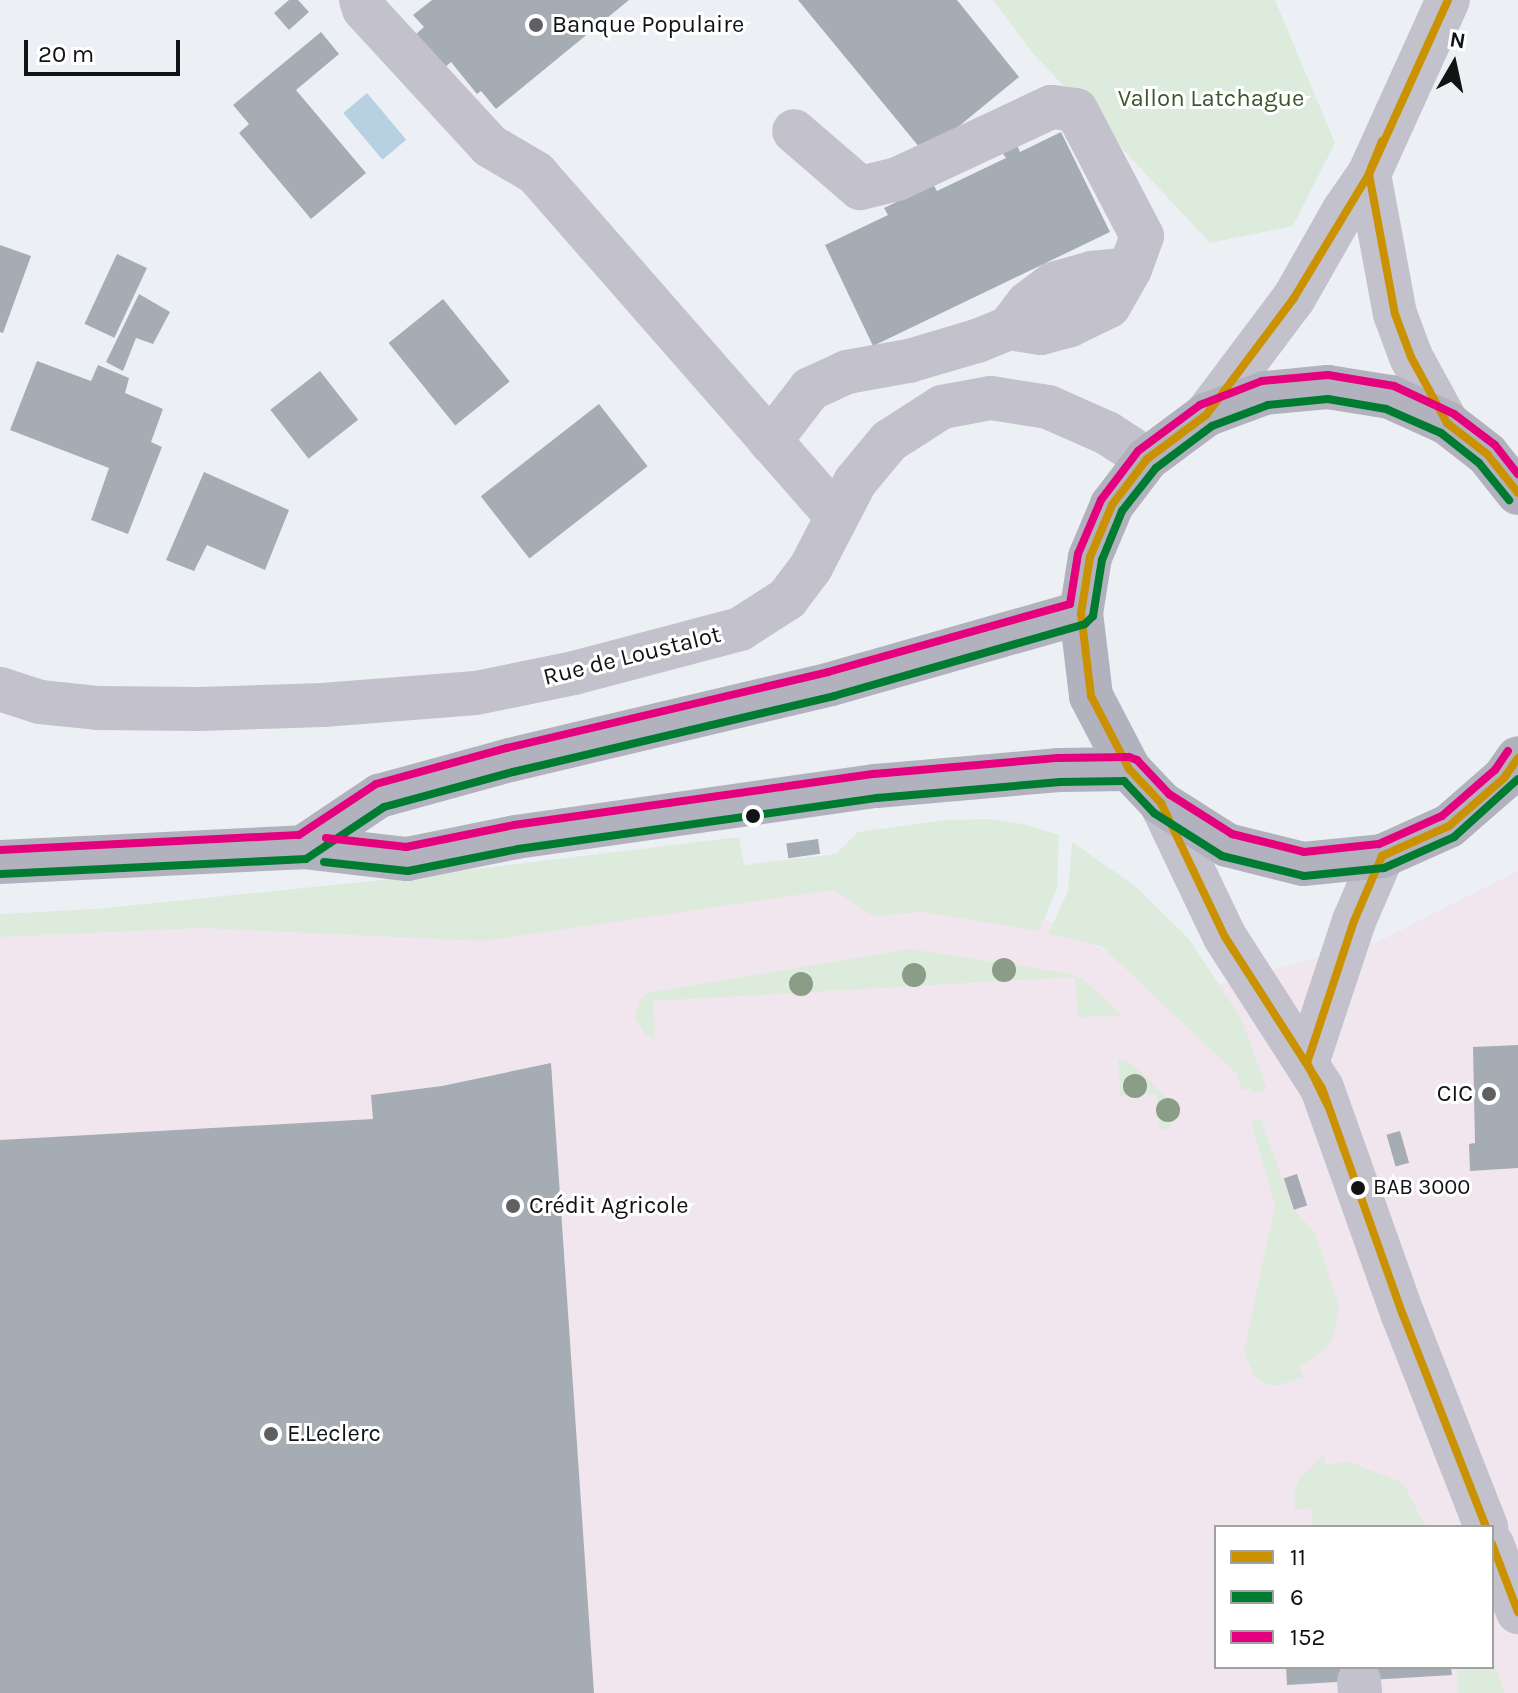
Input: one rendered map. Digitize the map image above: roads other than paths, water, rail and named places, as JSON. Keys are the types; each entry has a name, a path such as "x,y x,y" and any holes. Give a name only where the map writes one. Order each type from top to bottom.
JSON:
{"main road":[{"path":"1518,493 1487,454 1447,423 1390,397 1328,387 1265,393 1206,415 1147,459 1112,505 1090,557 1081,613 1091,696 1129,769 1161,803 1227,845 1303,864 1382,856 1449,826 1504,778 1518,758"},
{"path":"303,847 379,796 510,760 831,684 1081,613"},
{"path":"0,862 303,847 407,859 516,837 876,786 1059,770 1129,769"}],"street":[{"path":"361,0 364,9 490,146 536,173 835,515"},
{"path":"1206,415 1294,298 1344,210 1369,174 1448,0"},
{"path":"770,441 810,389 847,372 909,361 1009,328 1041,333 1070,325 1109,306 1130,269 1142,236 1076,110 1051,107 897,179 860,188 794,131"},
{"path":"1369,174 1395,314 1411,357 1447,423"},
{"name":"Rue de Loustalot","path":"0,689 40,702 97,708 199,709 323,705 476,693 589,669 740,629 787,599 811,567 835,515 855,482 889,441 942,407 991,398 1064,413 1107,433 1147,459"},
{"path":"1161,803 1225,937 1322,1088 1403,1315 1485,1525"},
{"path":"1307,1063 1345,945 1382,856"},
{"path":"1494,1549 1518,1612"}],"water":[{"path":"367,93 406,140 382,160 343,113"}],"place":[{"name":"Banque Populaire","path":"536,25"},
{"name":"CIC","path":"1489,1094"},
{"name":"BAB 3000","path":"1358,1188"},
{"name":"Crédit Agricole","path":"513,1206"},
{"name":"E.Leclerc","path":"271,1434"}],"park label":[{"name":"Vallon Latchague","path":"1211,99"}]}
